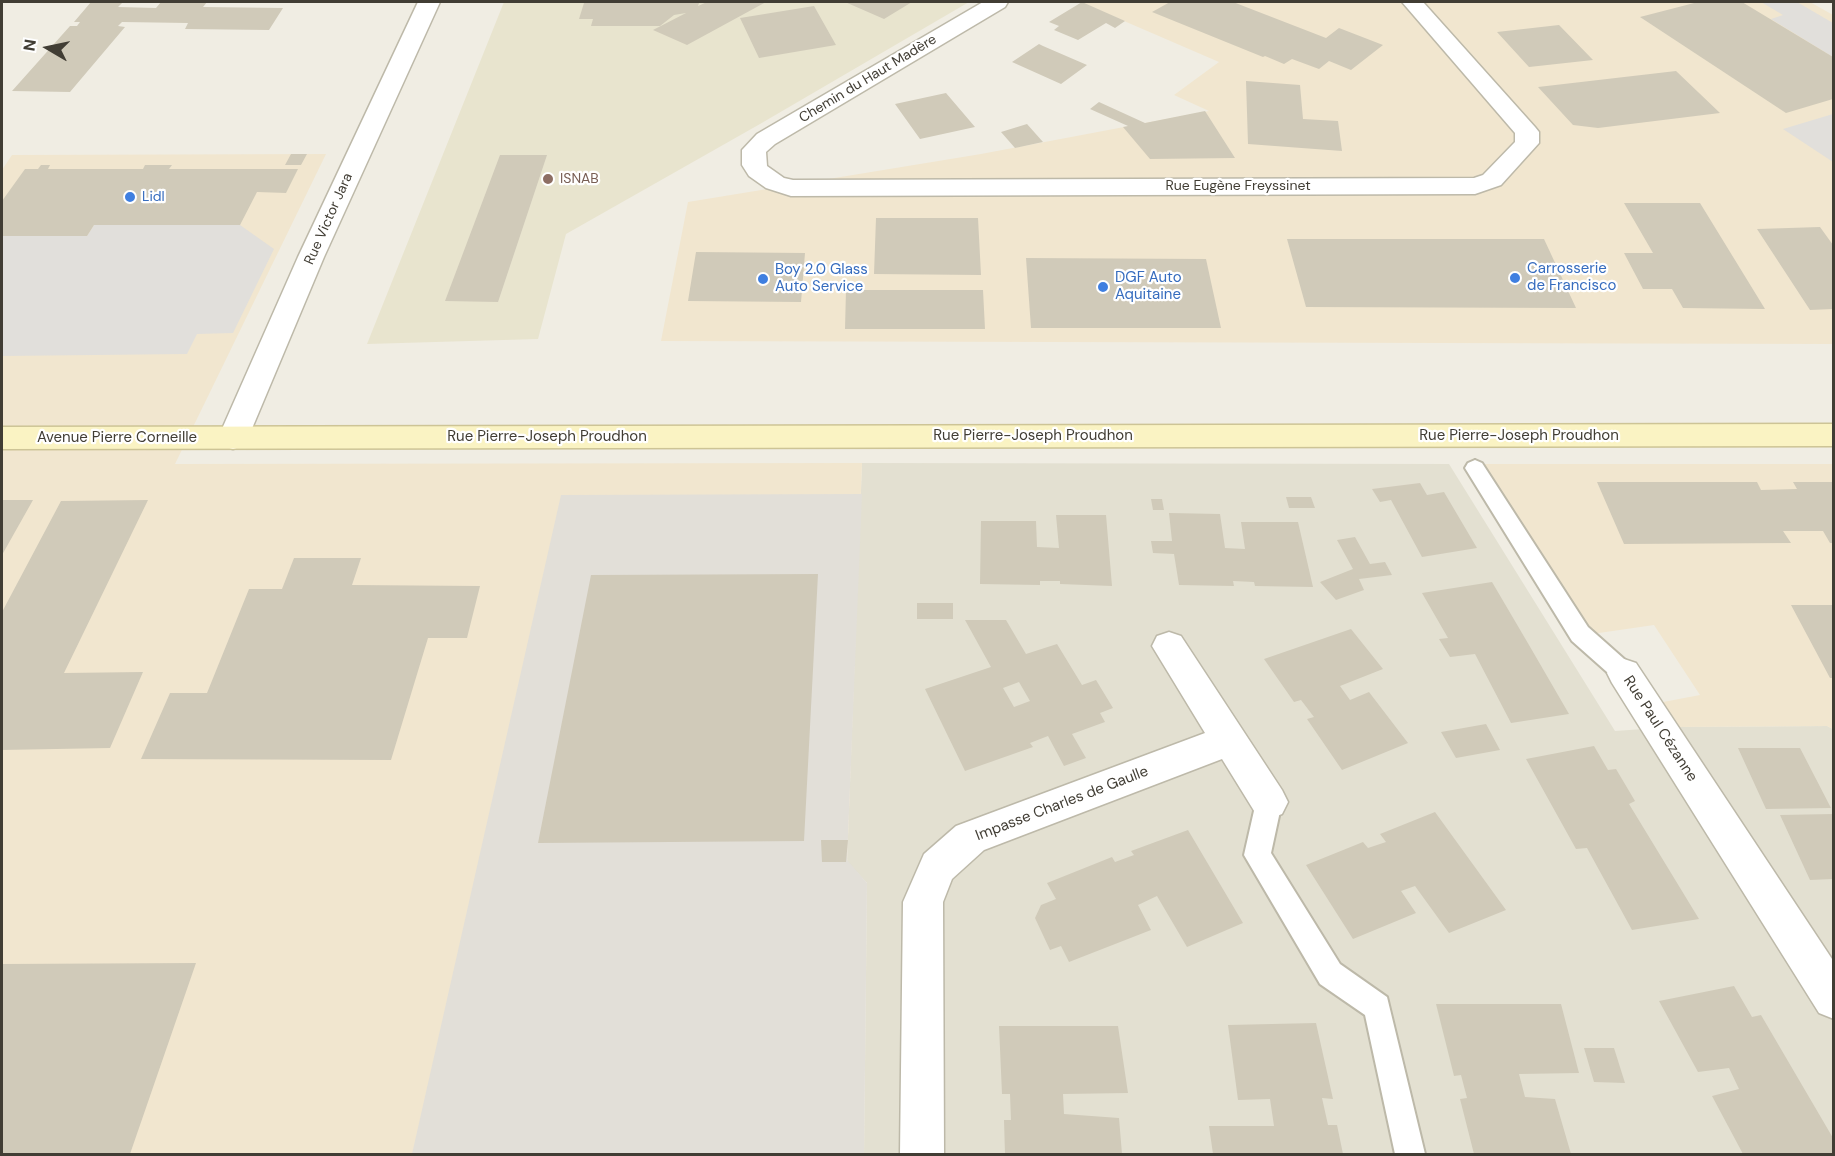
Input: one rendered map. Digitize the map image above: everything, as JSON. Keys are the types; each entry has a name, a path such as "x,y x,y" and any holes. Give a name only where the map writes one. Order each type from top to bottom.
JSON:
{"street":[{"name":"Rue Victor Jara","path":"233,438 316,247 429,2"},
{"name":"Chemin du Haut Madère","path":"754,165 754,150 766,139 997,2"},
{"name":"Rue Eugène Freyssinet","path":"754,165 764,178 791,188 1474,186 1485,183 1492,180 1527,143 1527,132 1412,2"},
{"name":"Rue Pierre-Joseph Proudhon","path":"233,438 1833,435"},
{"name":"Avenue Pierre Corneille","path":"2,438 233,438"},
{"path":"1169,646 1269,802"},
{"name":"Rue Paul Cézanne","path":"1624,673 1833,999"},
{"name":"Impasse Charles de Gaulle","path":"922,1155 923,902 938,867 970,838 1230,740"}],"lane":[{"name":"Rue Paul Cézanne","path":"1475,468 1580,634 1624,673"},
{"path":"1269,802 1257,855 1330,974 1377,1007 1410,1155"}],"shaded area":[{"name":"ISNAB","path":"504,2 969,2 566,234 538,339 367,344"},
{"path":"1080,2 1810,2 1833,15 1833,344 661,341 688,202 981,154 1209,111 1174,95 1219,62"},
{"path":"1761,2 1797,2 1833,23 1833,57 1771,19 1783,15"},
{"path":"1833,114 1833,162 1783,129"},
{"path":"326,154 175,464 862,463 847,862 864,1154 2,1154 2,170 12,155"},
{"path":"94,225 240,225 274,249 233,333 197,334 187,354 2,356 2,236 87,236"},
{"path":"862,463 1449,464 1615,731 1673,727 1827,726 1833,729 1833,1154 864,1154 867,883 847,862"},
{"path":"1482,464 1833,464 1833,729 1827,726 1673,727 1658,703 1700,695 1654,625 1592,634"},
{"path":"862,494 847,860 867,883 864,1154 412,1154 561,495"}],"building":[{"path":"91,2 123,2 118,7 156,8 161,2 207,2 203,7 283,8 269,30 185,29 188,23 122,22 118,26 125,27 70,92 12,91 70,26 77,26 80,22 74,22"},
{"path":"707,2 766,2 687,45 653,30 686,13 674,15 660,26 591,26 593,19 579,19 584,3 699,3 698,6"},
{"path":"845,2 912,2 884,19"},
{"path":"1082,2 1125,21 1115,28 1106,23 1078,40 1054,30 1059,26 1049,22"},
{"path":"1170,2 1233,2 1326,38 1339,28 1383,45 1351,70 1329,61 1319,69 1292,59 1284,64 1152,12"},
{"path":"1698,2 1742,2 1833,57 1833,99 1786,113 1640,17"},
{"path":"814,6 836,45 759,58 740,18"},
{"path":"1559,25 1593,60 1529,67 1497,32"},
{"path":"1039,44 1087,65 1061,84 1012,62"},
{"path":"1676,71 1720,113 1598,128 1573,125 1538,87"},
{"path":"1246,81 1300,85 1303,119 1338,121 1342,151 1248,144"},
{"path":"946,93 975,127 920,139 895,104"},
{"path":"1099,102 1145,123 1205,111 1235,158 1150,159 1123,127 1128,126 1090,109"},
{"path":"1027,124 1043,142 1015,148 1001,132"},
{"path":"291,154 307,154 301,165 285,165"},
{"path":"500,155 547,155 498,302 445,301"},
{"name":"Lidl","path":"41,165 50,165 48,169 143,169 145,165 172,165 169,169 298,169 286,193 257,192 240,225 94,225 87,236 2,236 2,201 25,169 38,169"},
{"path":"1624,203 1700,203 1765,309 1683,308 1672,289 1643,289 1624,253 1653,253"},
{"path":"876,218 978,218 981,275 874,274"},
{"path":"1820,227 1833,245 1833,309 1810,310 1757,229"},
{"path":"1287,239 1544,239 1576,308 1306,307"},
{"path":"696,252 805,253 801,302 688,301"},
{"path":"1026,258 1206,259 1221,328 1031,328"},
{"path":"846,290 983,290 985,329 845,329"},
{"path":"1597,482 1757,482 1761,490 1797,489 1793,482 1833,482 1833,543 1830,543 1823,531 1783,531 1791,543 1624,544"},
{"path":"1420,483 1427,495 1444,492 1477,548 1422,557 1391,500 1380,502 1372,489"},
{"path":"1286,497 1311,497 1315,508 1289,508"},
{"path":"1151,499 1162,499 1164,510 1153,510"},
{"path":"2,500 33,500 2,555"},
{"path":"148,500 64,673 143,672 110,748 2,750 2,612 61,501"},
{"path":"1169,513 1220,514 1225,548 1245,549 1241,522 1298,522 1313,587 1255,586 1254,582 1233,581 1234,586 1179,585 1174,554 1153,553 1151,541 1172,541"},
{"path":"1056,515 1106,515 1112,586 1060,584 1060,581 1040,581 1040,585 980,584 981,521 1036,521 1037,547 1059,548"},
{"path":"1355,537 1370,564 1385,562 1392,575 1359,579 1364,590 1336,600 1320,582 1353,569 1337,540"},
{"path":"294,558 361,558 352,585 480,586 467,638 428,638 391,760 141,759 170,693 207,693 249,589 282,589"},
{"path":"818,574 804,841 538,843 591,575"},
{"path":"1492,582 1569,714 1511,723 1475,654 1450,657 1439,639 1448,638 1422,593"},
{"path":"917,603 953,603 953,619 917,619"},
{"path":"1791,605 1833,605 1833,678 1830,678"},
{"path":"965,620 1006,620 1026,654 1057,644 1082,685 1096,680 1113,708 1100,713 1105,722 1072,734 1086,758 1064,766 1048,736 1030,743 1033,747 965,771 925,689 991,667","holes":["1019,682 1030,701 1014,707 1003,688"]},
{"path":"1351,629 1383,669 1340,686 1350,700 1369,692 1408,743 1342,770 1307,719 1314,717 1301,700 1294,702 1264,659"},
{"path":"1486,724 1500,750 1456,758 1441,732"},
{"path":"1594,746 1608,770 1616,769 1635,801 1629,804 1699,919 1632,930 1587,848 1576,849 1526,759"},
{"path":"1738,748 1800,748 1831,808 1766,809"},
{"path":"1435,812 1506,910 1449,933 1415,886 1401,891 1416,913 1353,939 1306,865 1363,842 1368,848 1386,842 1380,834"},
{"path":"1833,814 1833,879 1810,880 1780,815"},
{"path":"1188,830 1243,923 1187,947 1157,896 1138,905 1151,930 1069,962 1061,946 1050,950 1035,918 1041,905 1056,899 1047,883 1112,857 1115,862 1134,855 1131,851"},
{"path":"821,840 848,840 846,862 822,862"},
{"path":"196,963 130,1154 2,1154 2,964"},
{"path":"1734,986 1752,1017 1761,1015 1833,1138 1833,1154 1743,1154 1712,1096 1739,1089 1729,1068 1698,1072 1659,1001"},
{"path":"1436,1004 1561,1004 1579,1073 1519,1074 1525,1097 1555,1099 1571,1154 1474,1154 1460,1099 1467,1098 1461,1075 1454,1076"},
{"path":"1316,1023 1333,1099 1322,1098 1328,1125 1337,1125 1343,1154 1213,1154 1209,1126 1274,1126 1270,1099 1238,1100 1228,1025"},
{"path":"999,1026 1118,1026 1128,1093 1063,1094 1064,1114 1119,1118 1122,1154 1005,1154 1004,1120 1011,1120 1010,1094 1002,1094"},
{"path":"1584,1048 1614,1048 1625,1083 1594,1082"}],"place":[{"name":"ISNAB","path":"548,179"},
{"name":"Lidl","path":"130,197"},
{"name":"Carrosserie de Francisco","path":"1515,278"},
{"name":"Boy 2.0 Glass Auto Service","path":"763,279"},
{"name":"DGF Auto Aquitaine","path":"1103,287"}]}
